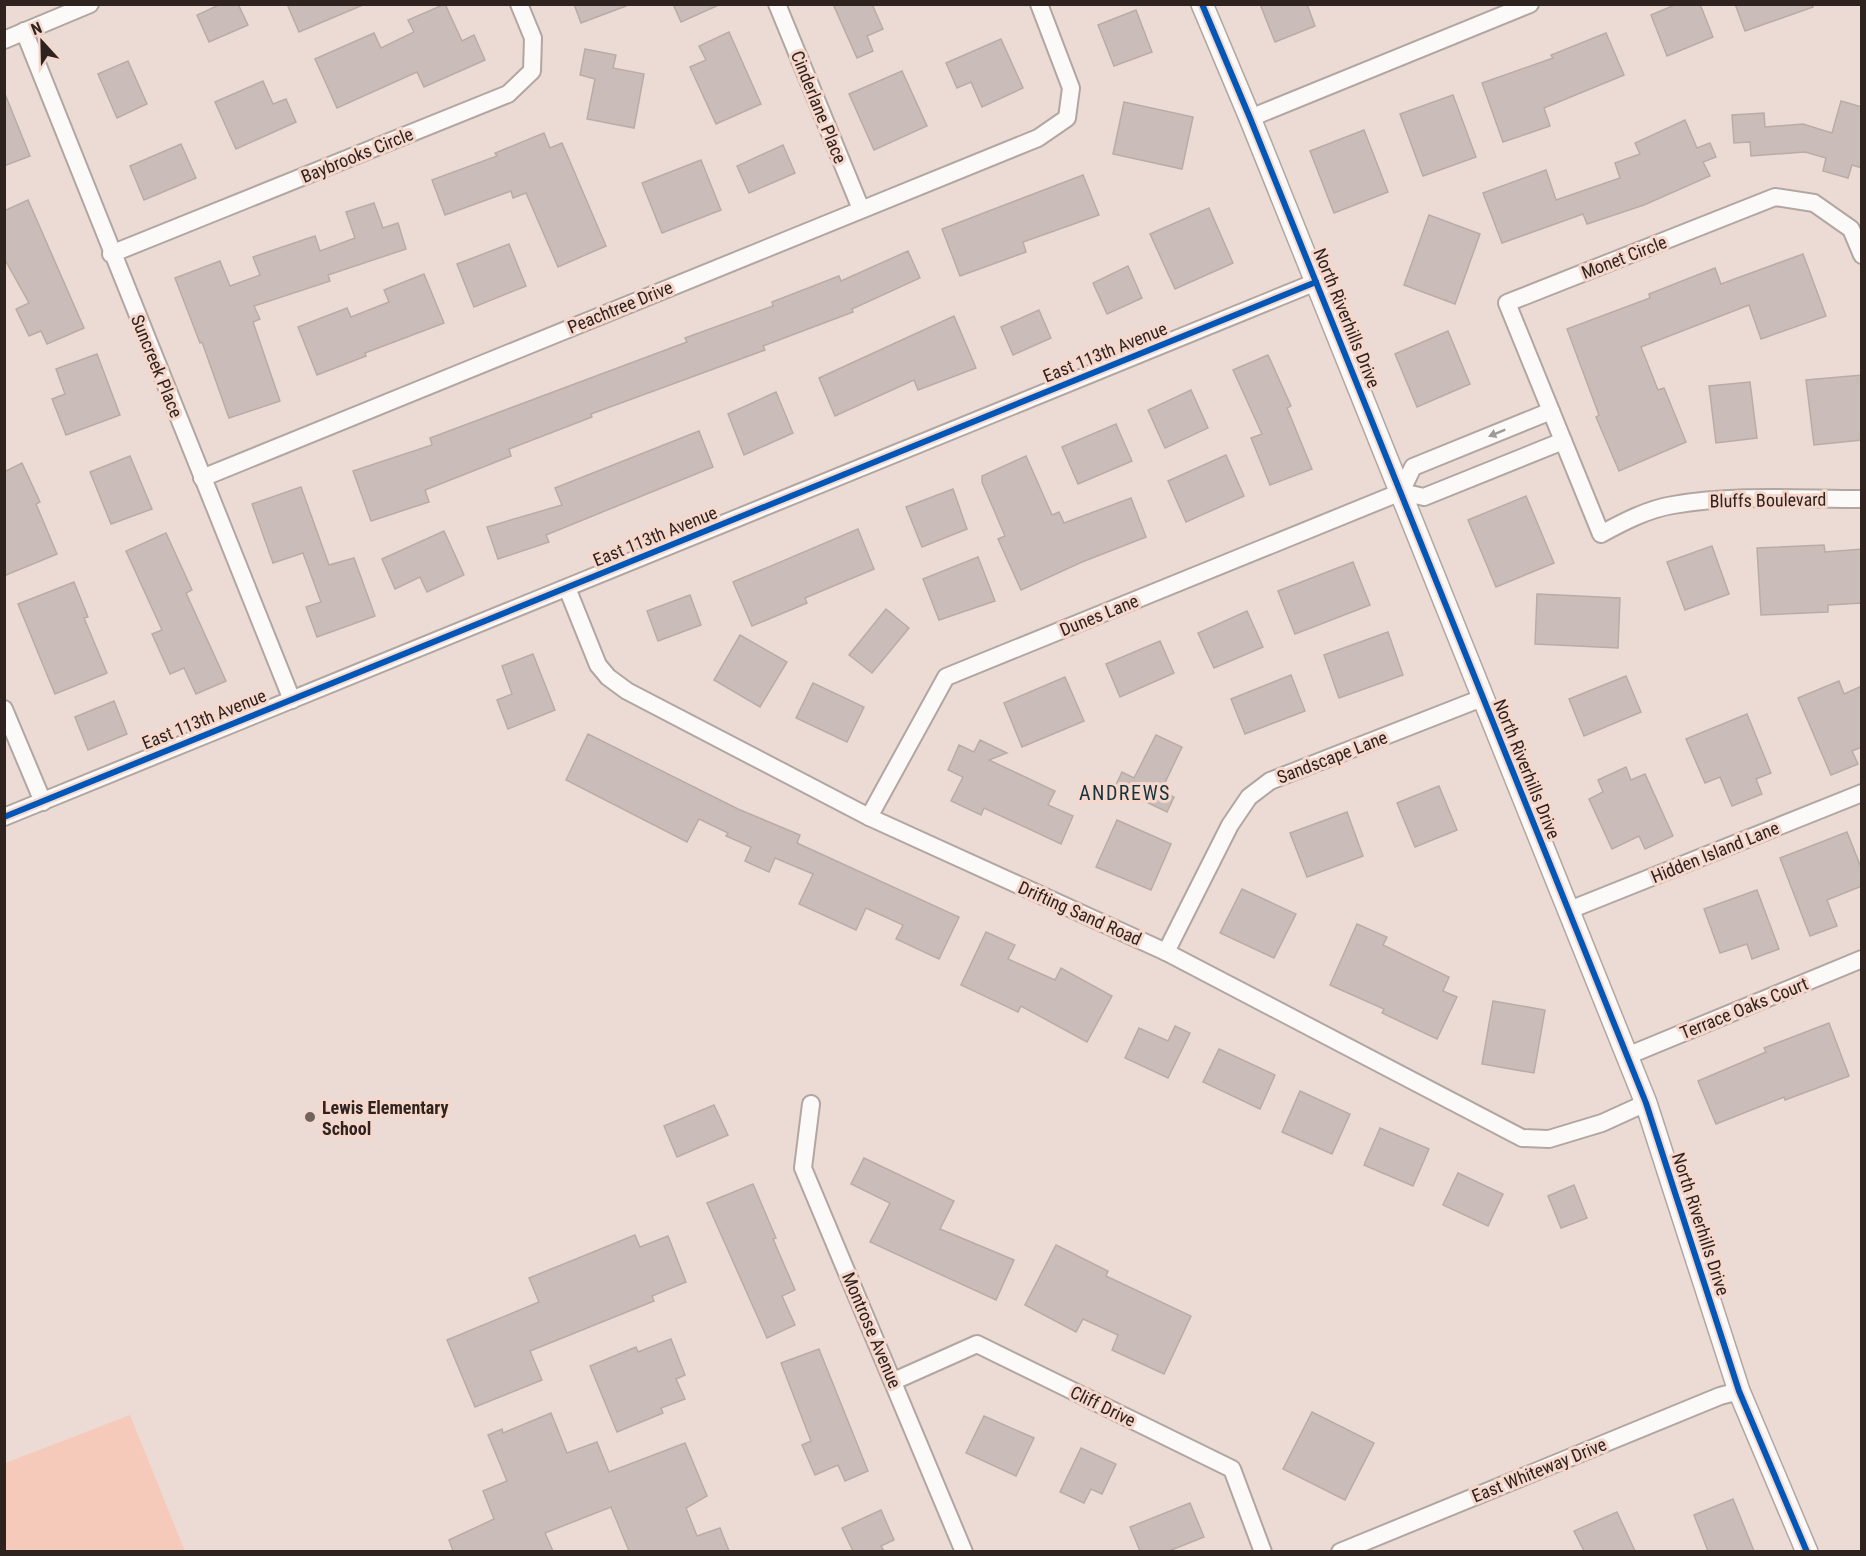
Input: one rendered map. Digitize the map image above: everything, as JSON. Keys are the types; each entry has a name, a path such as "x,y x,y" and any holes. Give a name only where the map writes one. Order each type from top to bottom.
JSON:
{"street":[{"path":"4,40 90,4"},
{"name":"Baybrooks Circle","path":"111,254 507,94 532,71 532,38 519,4"},
{"name":"Cinderlane Place","path":"777,4 861,209"},
{"name":"Peachtree Drive","path":"202,478 1038,138 1067,118 1071,88 1039,4"},
{"name":"North Riverhills Drive","path":"1202,4 1250,118 1646,1103 1739,1391 1807,1551"},
{"path":"1250,118 1530,4"},
{"name":"Suncreek Place","path":"24,31 111,254 292,700"},
{"name":"Monet Circle","path":"1563,441 1508,303 1775,197 1814,202 1851,230 1862,255"},
{"name":"East 113th Avenue","path":"4,817 1316,282"},
{"path":"1401,492 1413,467 1551,411"},
{"name":"Dunes Lane","path":"868,817 946,677 1401,492 1424,497 1563,441"},
{"name":"Bluffs Boulevard","path":"1563,441 1601,534 1627,520 1671,505 1735,498 1862,499"},
{"name":"Drifting Sand Road","path":"567,588 598,665 608,677 627,691 868,817 1166,952 1522,1138 1549,1139 1602,1123 1646,1103"},
{"name":"Sandscape Lane","path":"1166,952 1230,825 1249,797 1270,781 1482,698"},
{"path":"4,709 42,802"},
{"name":"Hidden Island Lane","path":"1567,911 1862,793"},
{"name":"Terrace Oaks Court","path":"1627,1056 1862,959"},
{"name":"Montrose Avenue","path":"811,1104 803,1168 964,1551"},
{"name":"Cliff Drive","path":"894,1381 977,1344 1232,1469 1263,1551"},
{"name":"East Whiteway Drive","path":"1340,1551 1720,1396 1739,1391"}],"shaded area":[{"path":"130,1415 185,1551 5,1551 5,1463"}],"building":[{"path":"221,4 238,4 248,25 209,42 197,15"},
{"path":"287,4 363,4 363,5 299,32"},
{"path":"445,4 462,41 474,35 485,60 424,87 417,72 337,108 315,59 374,33 381,48 414,32 408,20"},
{"path":"574,4 625,4 626,6 581,23"},
{"path":"673,4 721,4 681,22"},
{"path":"833,4 872,4 883,29 867,36 873,51 857,58"},
{"path":"1260,4 1307,4 1315,26 1275,42"},
{"path":"1677,4 1700,4 1713,37 1667,56 1651,15"},
{"path":"1735,4 1812,4 1813,7 1745,31"},
{"path":"1136,10 1152,52 1114,66 1098,25"},
{"path":"729,32 761,104 716,124 690,67 706,60 699,46"},
{"path":"1606,33 1624,75 1544,108 1550,126 1503,142 1482,83 1553,58 1551,55"},
{"path":"1001,39 1023,88 982,107 971,82 957,88 946,63"},
{"path":"585,49 616,55 613,68 644,74 634,128 587,119 595,79 580,75"},
{"path":"128,61 147,104 117,118 98,74"},
{"path":"902,71 927,126 874,150 849,94"},
{"path":"263,81 273,104 286,99 296,122 236,149 215,102"},
{"path":"4,95 30,156 4,166"},
{"path":"1453,95 1476,157 1423,176 1400,114"},
{"path":"1841,101 1862,107 1862,168 1852,165 1848,178 1823,171 1826,158 1805,152 1751,156 1750,142 1734,143 1732,115 1764,113 1765,127 1803,124 1832,133"},
{"path":"1124,102 1193,117 1182,169 1113,154"},
{"path":"1685,120 1697,148 1710,143 1716,157 1703,162 1710,176 1644,205 1587,224 1583,214 1502,243 1483,193 1546,170 1556,200 1620,178 1615,163 1640,154 1635,143"},
{"path":"1364,130 1388,192 1334,213 1310,151"},
{"path":"544,133 550,148 562,143 606,246 558,267 526,193 513,198 511,191 445,215 432,180 497,156 495,153"},
{"path":"181,144 196,178 144,200 130,166"},
{"path":"783,145 795,173 749,193 737,166"},
{"path":"701,160 721,210 662,233 642,183"},
{"path":"1083,175 1099,215 1023,242 1026,252 960,276 942,229"},
{"path":"28,200 84,328 47,344 41,331 29,336 16,309 29,303 4,258 4,211"},
{"path":"374,203 383,228 398,223 406,249 328,275 330,281 254,306 260,319 253,322 280,401 229,418 202,342 200,343 175,278 220,261 230,286 260,275 253,257 315,236 320,251 355,238 346,212"},
{"path":"1209,208 1233,263 1175,289 1150,234"},
{"path":"1429,215 1480,234 1455,304 1404,285"},
{"path":"509,244 526,286 474,307 457,264"},
{"path":"908,251 920,278 852,309 853,312 763,346 765,350 591,414 592,417 509,449 511,456 425,490 429,502 371,521 353,471 432,445 430,438 687,342 685,338 773,306 772,302 839,276 841,281"},
{"path":"1803,254 1826,316 1761,339 1749,305 1641,347 1658,390 1664,388 1686,442 1619,471 1596,417 1599,415 1567,329 1650,298 1649,294 1715,268 1721,284"},
{"path":"1128,266 1142,298 1107,314 1093,283"},
{"path":"424,274 444,323 365,353 366,356 317,375 298,327 347,308 351,317 389,302 384,290"},
{"path":"1039,310 1051,338 1013,355 1001,327"},
{"path":"954,316 976,368 918,390 914,380 835,416 819,378"},
{"path":"1448,331 1470,384 1417,407 1395,354"},
{"path":"97,354 120,415 66,435 52,399 65,394 56,369"},
{"path":"1268,355 1291,406 1287,408 1312,469 1270,485 1251,438 1262,434 1233,370"},
{"path":"1862,375 1862,440 1814,445 1806,380"},
{"path":"1750,382 1757,438 1716,443 1709,386"},
{"path":"1191,390 1208,428 1165,448 1148,410"},
{"path":"776,392 793,433 744,455 728,414"},
{"path":"1116,424 1132,461 1078,484 1062,447"},
{"path":"699,431 713,467 546,535 549,542 498,559 487,527 562,505 555,488"},
{"path":"1226,455 1244,496 1186,522 1168,481"},
{"path":"130,456 152,509 111,524 90,472"},
{"path":"1026,456 1052,515 1059,512 1064,523 1131,498 1146,537 1082,562 1021,590 998,539 1005,536 982,482 982,476"},
{"path":"22,463 40,502 36,504 57,554 4,576 4,472"},
{"path":"301,487 329,565 354,558 375,616 317,637 306,607 321,602 303,553 273,563 252,504"},
{"path":"953,489 967,529 922,547 906,507"},
{"path":"1526,496 1554,563 1496,587 1468,520"},
{"path":"858,529 874,569 805,598 807,603 752,626 733,582"},
{"path":"444,531 464,575 427,592 420,577 395,589 382,559"},
{"path":"166,533 192,590 186,593 226,681 196,694 184,668 170,674 152,634 162,630 126,551"},
{"path":"1824,545 1825,552 1862,549 1862,603 1828,605 1828,612 1761,615 1757,548"},
{"path":"1712,546 1729,594 1685,610 1667,562"},
{"path":"978,557 995,601 939,620 923,579"},
{"path":"1353,562 1370,605 1295,634 1278,591"},
{"path":"74,582 88,617 84,618 107,673 55,694 18,604"},
{"path":"1537,594 1620,598 1618,648 1535,644"},
{"path":"690,595 701,625 658,641 647,611"},
{"path":"886,609 909,628 872,673 849,655"},
{"path":"1247,611 1263,647 1214,668 1198,633"},
{"path":"1388,632 1403,675 1339,698 1324,655"},
{"path":"740,635 787,662 760,707 714,680"},
{"path":"1160,641 1174,673 1120,697 1106,664"},
{"path":"533,654 555,710 508,729 497,700 512,694 502,666"},
{"path":"1291,675 1305,711 1245,734 1231,699"},
{"path":"1626,676 1641,712 1584,736 1569,699"},
{"path":"1065,677 1084,721 1022,747 1004,703"},
{"path":"1839,681 1844,694 1862,686 1862,747 1852,751 1858,764 1831,775 1798,698"},
{"path":"813,683 864,707 847,742 796,718"},
{"path":"114,701 127,734 88,750 75,717"},
{"path":"1747,714 1771,773 1756,779 1762,794 1732,806 1720,777 1705,783 1686,739"},
{"path":"588,734 738,809 800,835 797,843 959,917 939,959 896,939 903,925 866,908 856,930 799,904 813,874 775,858 769,872 745,861 751,847 726,836 728,833 699,819 687,842 566,780"},
{"path":"1156,735 1182,747 1161,791 1174,797 1167,812 1115,787 1122,772 1134,778"},
{"path":"980,740 1007,753 989,760 1055,791 1048,805 1073,816 1061,844 984,808 981,815 951,801 963,777 948,770 959,745 974,752"},
{"path":"1626,767 1631,780 1645,774 1673,836 1645,849 1639,836 1612,849 1589,799 1603,792 1598,780"},
{"path":"1439,786 1457,830 1415,847 1397,803"},
{"path":"1347,812 1363,856 1307,877 1290,833"},
{"path":"1117,820 1171,844 1151,890 1096,867"},
{"path":"1847,832 1862,870 1862,886 1827,900 1837,926 1810,936 1780,858"},
{"path":"1242,889 1296,914 1274,958 1220,933"},
{"path":"1757,890 1779,949 1752,959 1747,944 1720,953 1704,909"},
{"path":"1357,924 1387,937 1383,945 1449,977 1443,991 1457,997 1437,1039 1382,1013 1384,1009 1330,985"},
{"path":"986,932 1015,945 1008,959 1055,980 1061,968 1112,996 1087,1042 1021,1006 1018,1012 961,985"},
{"path":"1493,1001 1545,1010 1534,1073 1482,1064"},
{"path":"1829,1023 1849,1076 1785,1100 1784,1097 1716,1124 1698,1081 1766,1052 1764,1048"},
{"path":"1175,1026 1190,1033 1168,1078 1125,1058 1139,1028 1168,1041"},
{"path":"1219,1049 1275,1075 1260,1109 1203,1082"},
{"path":"1300,1091 1350,1114 1332,1154 1282,1132"},
{"path":"714,1105 728,1135 677,1157 664,1126"},
{"path":"1380,1128 1429,1149 1413,1186 1364,1165"},
{"path":"864,1158 954,1201 940,1229 1014,1260 996,1300 870,1242 890,1203 851,1184"},
{"path":"1458,1173 1503,1194 1488,1226 1443,1205"},
{"path":"753,1184 795,1290 782,1296 795,1325 767,1338 707,1203"},
{"path":"1574,1185 1587,1218 1561,1228 1548,1196"},
{"path":"635,1235 640,1247 668,1236 686,1282 652,1296 654,1301 530,1351 542,1380 475,1407 447,1340 539,1302 529,1278"},
{"path":"1056,1245 1108,1271 1106,1276 1191,1316 1164,1374 1112,1350 1118,1335 1083,1319 1076,1332 1025,1305"},
{"path":"671,1339 685,1375 676,1379 685,1399 661,1408 663,1413 617,1432 590,1366 636,1347 638,1352"},
{"path":"819,1349 868,1471 845,1481 838,1465 815,1475 802,1445 811,1441 781,1363"},
{"path":"1312,1412 1374,1443 1345,1500 1283,1469"},
{"path":"551,1413 567,1453 597,1442 609,1472 685,1443 707,1496 686,1508 697,1536 720,1528 729,1551 629,1551 611,1507 545,1533 553,1551 453,1551 449,1540 494,1519 483,1491 507,1481 488,1435 502,1429 503,1433"},
{"path":"984,1416 1034,1438 1016,1476 966,1453"},
{"path":"1081,1448 1116,1464 1102,1494 1091,1489 1084,1503 1060,1492"},
{"path":"1733,1499 1754,1551 1708,1551 1694,1515"},
{"path":"1190,1503 1204,1537 1169,1551 1140,1551 1130,1527"},
{"path":"881,1510 894,1540 881,1546 884,1551 853,1551 842,1528"},
{"path":"1617,1512 1635,1551 1584,1551 1574,1531"}],"cycle path":[{"path":"1202,4 1250,118 1646,1103 1739,1391 1807,1552"},
{"path":"4,817 1316,282"}],"place":[{"name":"Lewis Elementary School","path":"310,1117"}],"district":[{"name":"ANDREWS","path":"1125,793"}]}
